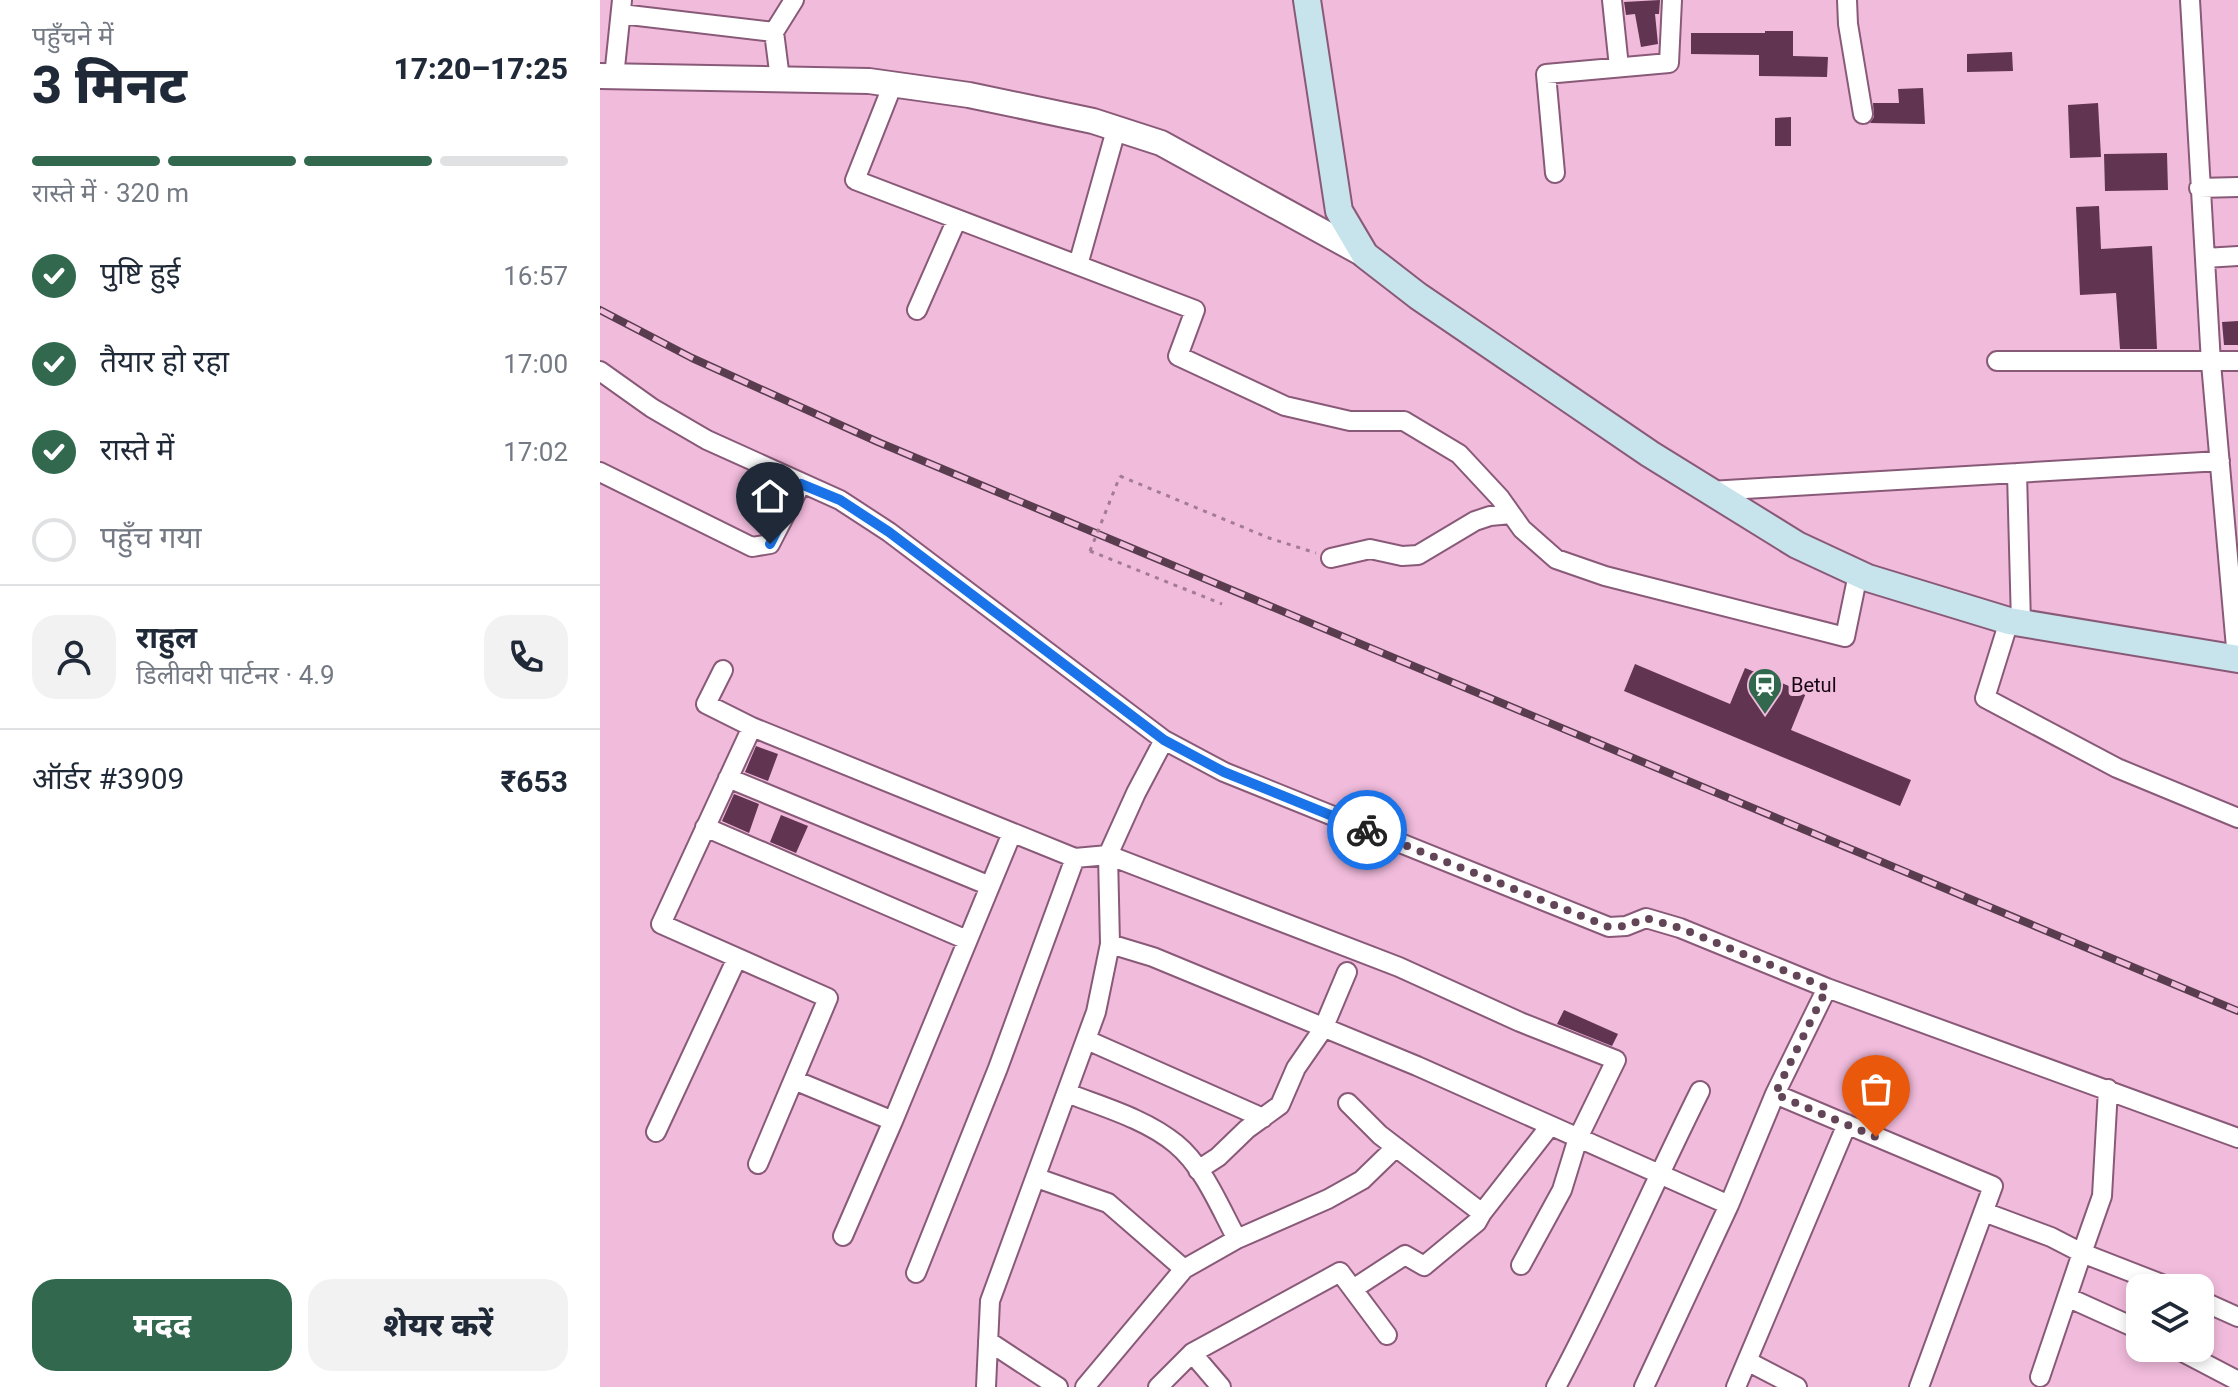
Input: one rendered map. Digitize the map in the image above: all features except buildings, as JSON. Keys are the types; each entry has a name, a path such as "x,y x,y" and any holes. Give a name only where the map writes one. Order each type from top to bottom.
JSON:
{"main road":[{"path":"1307,0 1339,211 1365,255 1418,296 1650,454 1797,545 1858,574 2015,622 2237,659"}],"street":[{"path":"780,79 774,32 794,0"},
{"path":"1612,0 1619,67"},
{"path":"1555,173 1546,74 1669,63 1672,0"},
{"path":"1847,0 1863,114"},
{"path":"2190,0 2211,363 2237,659"},
{"path":"774,32 622,7 607,76 893,84 969,95 1093,121 1161,143 1365,255"},
{"path":"893,84 855,180 1195,310 1178,356 1285,406 1350,421 1404,421 1459,454 1500,498 1522,529 1556,559 1605,576 1845,637 1858,574"},
{"path":"1078,265 1116,130"},
{"path":"2199,188 2238,187"},
{"path":"917,310 957,219"},
{"path":"2205,258 2238,256"},
{"path":"1997,361 2238,361"},
{"path":"600,371 652,408 707,440 840,500 889,532 1164,740 1224,772 1609,927 1626,926 1646,918 1680,928 1827,988 2238,1138"},
{"path":"1710,491 2220,461"},
{"path":"600,472 752,547 770,544 801,484"},
{"path":"2017,473 2015,622 1985,698 2117,768 2238,818"},
{"path":"1331,558 1370,549 1402,556 1418,555 1475,521 1511,514"},
{"path":"723,670 706,704 752,727 1075,858 1108,855 1399,967 1520,1022 1616,1060 1578,1138 1562,1190 1521,1265"},
{"path":"752,727 661,924 828,998 758,1164"},
{"path":"986,1387 990,1301 1096,1012 1110,944 1108,855 1164,740"},
{"path":"728,778 990,886"},
{"path":"705,827 967,940"},
{"path":"843,1236 1012,833"},
{"path":"916,1273 1075,858"},
{"path":"1110,944 1153,957 1417,1066 1729,1205"},
{"path":"656,1132 737,958"},
{"path":"1198,1170 1280,1105 1296,1068 1323,1029 1347,972"},
{"path":"1644,1387 1729,1205 1775,1094 1827,988"},
{"path":"1087,1040 1263,1118"},
{"path":"794,1080 893,1121"},
{"path":"2040,1377 2102,1196 2108,1089"},
{"path":"1556,1387 1602,1302 1700,1091"},
{"path":"1067,1093 1127,1116 1176,1144 1198,1170 1237,1239"},
{"path":"1775,1094 1993,1186 1919,1387"},
{"path":"1348,1103 1380,1135 1482,1213"},
{"path":"1736,1387 1847,1124"},
{"path":"1353,1289 1405,1255 1424,1266 1477,1222 1550,1126"},
{"path":"1085,1387 1184,1269 1237,1239 1328,1199 1362,1180 1396,1147"},
{"path":"1037,1178 1108,1203 1184,1269"},
{"path":"1984,1212 2136,1274"},
{"path":"1158,1387 1192,1353 1340,1272 1387,1335"},
{"path":"2067,1297 2126,1324"},
{"path":"2214,1306 2238,1317"},
{"path":"988,1341 1058,1387"},
{"path":"1192,1353 1221,1387"},
{"path":"1747,1361 1797,1387"},
{"path":"2202,1362 2238,1381"}],"path":[{"path":"1222,604 1090,551 1120,476 1269,538 1331,558"}],"railway":[{"path":"600,310 692,358 878,442 2238,1011"}],"way so far":[{"path":"1367,830 1609,927 1626,926 1646,918 1680,928 1827,988 1775,1094 1876,1137"}],"place":[{"name":"Betul","path":"1765,716"}],"route":[{"path":"770,544 801,484 840,500 889,532 1164,740 1224,772 1367,830"}]}
